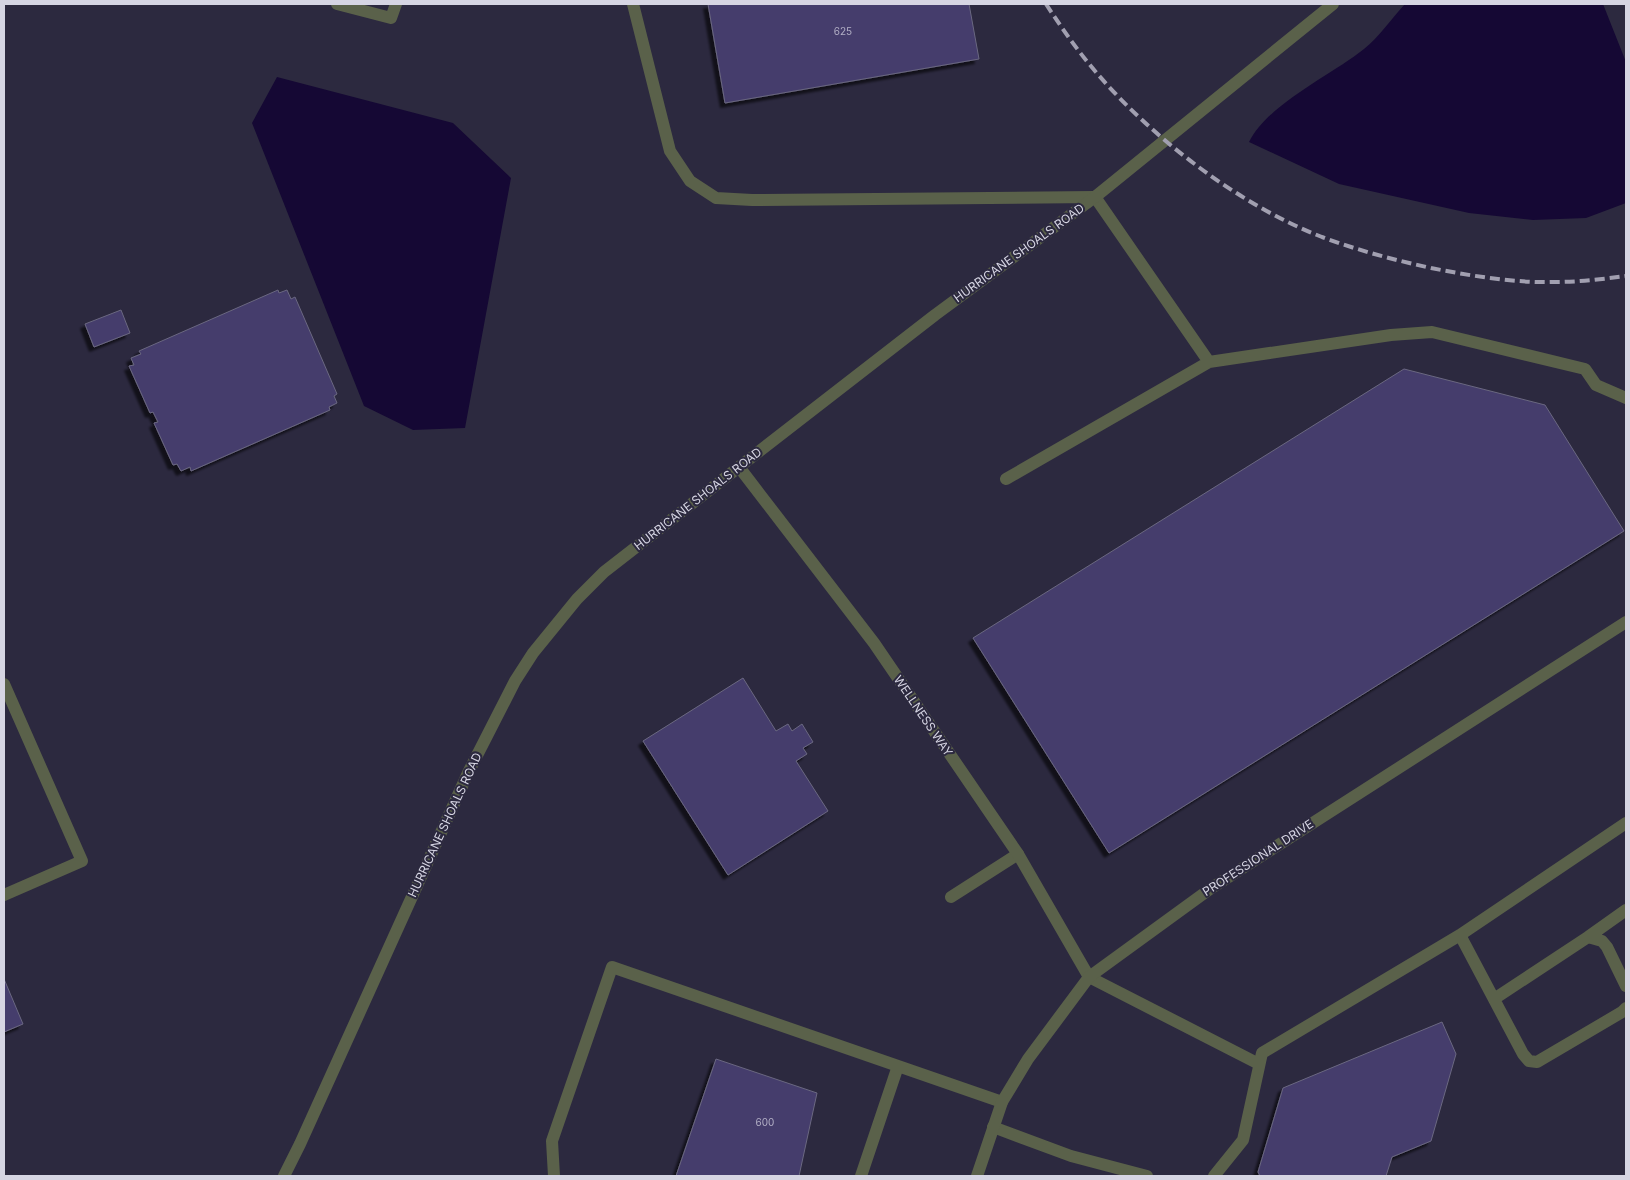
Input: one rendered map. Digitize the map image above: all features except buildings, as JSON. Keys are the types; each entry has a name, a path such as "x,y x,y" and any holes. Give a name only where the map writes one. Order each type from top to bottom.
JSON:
{"street":[{"path":"337,4 391,18 396,4"},
{"path":"633,4 670,151 690,181 716,198 762,200 1095,197 1210,362"},
{"name":"HURRICANE SHOALS ROAD","path":"284,1176 468,773 515,681 533,652 577,598 604,572 739,467 936,315 1095,197 1333,4"},
{"path":"1006,479 1210,362 1391,335 1432,332 1585,369 1596,385 1626,398"},
{"name":"WELLNESS WAY","path":"739,467 874,642 1018,854 1089,977"},
{"name":"PROFESSIONAL DRIVE","path":"977,1176 1002,1102 1028,1059 1089,977 1210,888 1626,622"},
{"path":"4,684 82,861 4,895"},
{"path":"1214,1176 1243,1140 1262,1053 1460,935 1626,823"},
{"path":"951,897 1018,854"},
{"path":"1494,999 1626,910"},
{"path":"1460,935 1523,1054 1529,1061 1537,1062 1626,1008"},
{"path":"1588,937 1602,941 1607,947 1626,986"},
{"path":"554,1176 552,1142 612,967 1002,1102"},
{"path":"1089,977 1259,1064"},
{"path":"861,1176 898,1066"},
{"path":"993,1127 1072,1156 1147,1176"}],"shaded area":[{"path":"1405,4 1603,4 1626,62 1626,203 1586,218 1533,220 1469,213 1339,184 1249,142 1270,115 1301,91 1370,44"},
{"path":"277,77 453,123 511,178 465,428 413,430 364,406 252,123"}],"railway":[{"path":"1046,4 1088,63 1143,121 1170,145 1229,188 1291,223 1322,237 1403,262 1477,276 1508,280 1555,282 1626,276"}]}
